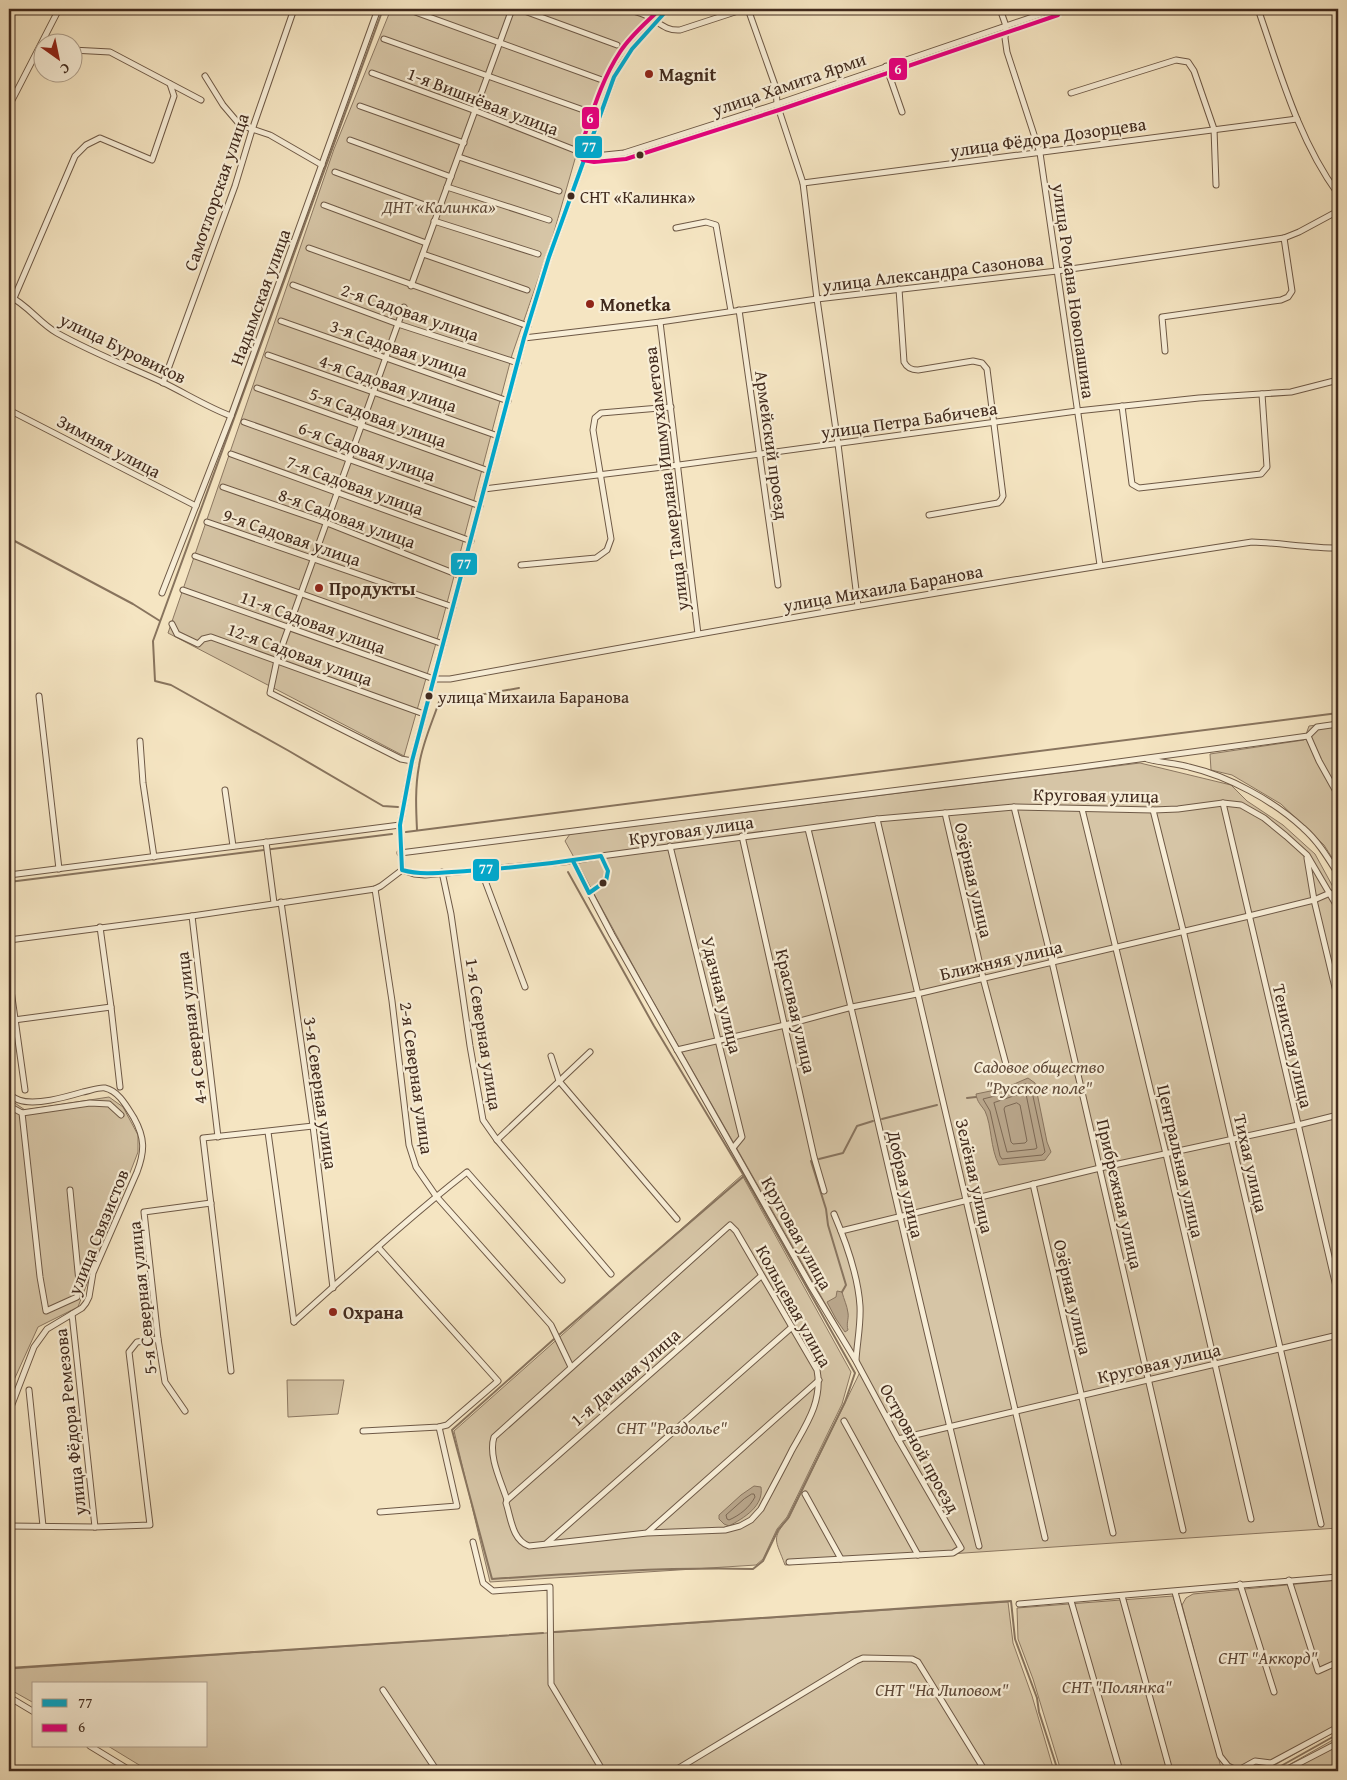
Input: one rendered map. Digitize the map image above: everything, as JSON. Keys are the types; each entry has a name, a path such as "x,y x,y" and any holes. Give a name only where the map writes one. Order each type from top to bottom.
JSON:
{"street":[{"path":"48,32 59,9"},
{"name":"Самотлорская улица","path":"163,383 235,186 252,130 294,9"},
{"name":"Надымская улица","path":"162,593 231,416 378,9"},
{"path":"407,9 602,80"},
{"path":"411,286 512,9"},
{"path":"519,9 617,45"},
{"path":"627,9 647,16 667,29 680,30 744,9"},
{"path":"402,870 400,825 412,761 524,338 549,257 614,77 626,54 646,30 668,9"},
{"path":"748,9 776,88 777,104 803,183 858,606"},
{"name":"улица Романа Новопашина","path":"1000,9 1006,26 1005,38 1008,52 1040,153 1100,565"},
{"name":"улица Хамита Ярми","path":"585,154 596,156 624,153 777,104 1056,9"},
{"path":"1258,9 1297,118 1316,159 1338,194"},
{"path":"384,39 589,112"},
{"path":"82,51 110,52 201,100"},
{"path":"1071,93 1176,60 1188,62 1194,71 1214,129 1216,185"},
{"path":"9,106 32,64"},
{"path":"886,66 902,112"},
{"name":"1-я Вишнёвая улица","path":"372,73 585,154"},
{"path":"205,76 223,105 240,125 270,135 322,165"},
{"path":"11,297 75,156 86,145 100,138 152,160 174,96 170,84"},
{"path":"360,106 464,143"},
{"name":"улица Фёдора Дозорцева","path":"803,183 1297,118"},
{"path":"350,140 451,177"},
{"path":"458,157 559,191"},
{"path":"335,172 438,210"},
{"path":"447,187 549,220"},
{"path":"324,206 426,243"},
{"name":"улица Александра Сазонова","path":"524,338 660,322 817,299 1057,271 1284,238 1338,211"},
{"path":"434,221 538,254"},
{"path":"676,228 706,222 716,225 731,311"},
{"path":"1165,351 1162,317 1281,300 1288,297 1292,291 1284,238"},
{"path":"309,248 411,286 528,326"},
{"path":"422,254 527,290"},
{"name":"2-я Садовая улица","path":"293,286 398,324 518,363"},
{"path":"899,289 906,365 910,369 918,370 972,361 982,363 987,369 1003,496 998,503 930,515"},
{"name":"улица Буровиков","path":"11,297 27,306 47,327 57,333 231,416"},
{"path":"404,307 277,660 270,693 401,759 412,761"},
{"name":"Армейский проезд","path":"739,310 778,585"},
{"name":"3-я Садовая улица","path":"281,322 508,401"},
{"name":"улица Тамерлана Ишмухаметова","path":"660,322 679,465 698,634"},
{"name":"4-я Садовая улица","path":"268,355 498,436"},
{"name":"улица Петра Бабичева","path":"484,489 679,465 1077,411 1199,398 1291,392 1338,380"},
{"name":"5-я Садовая улица","path":"257,388 489,471"},
{"path":"1122,406 1132,484 1140,488 1153,487 1261,474 1267,467 1262,394"},
{"path":"521,565 596,558 605,553 611,539 599,475 593,425 595,418 601,413 671,407"},
{"name":"Зимняя улица","path":"9,410 196,506"},
{"name":"6-я Садовая улица","path":"244,422 480,506"},
{"name":"7-я Садовая улица","path":"231,454 470,541"},
{"name":"8-я Садовая улица","path":"223,487 327,523 461,576"},
{"name":"9-я Садовая улица","path":"207,522 453,606"},
{"name":"улица Михаила Баранова","path":"434,679 450,679 858,606 1100,565 1252,542 1338,548"},
{"path":"195,556 443,644"},
{"name":"11-я Садовая улица","path":"183,590 434,679"},
{"name":"12-я Садовая улица","path":"172,624 178,634 198,644 203,639 211,637 424,714"},
{"path":"39,696 59,869"},
{"path":"400,853 1308,736 1317,727 1338,724"},
{"path":"1308,736 1319,761 1338,795"},
{"path":"140,741 154,858"},
{"path":"1144,758 1156,762 1189,766 1229,780 1272,804 1308,833 1319,845 1338,874"},
{"path":"225,790 233,846"},
{"name":"Круговая улица","path":"856,1361 812,1288 677,1050 612,935 573,861 742,836 877,819 1014,807 1153,810 1223,803 1241,805 1264,818 1307,855 1338,908"},
{"name":"Тенистая улица","path":"1223,803 1338,1295"},
{"name":"Прибрежная улица","path":"1014,807 1052,962 1183,1530"},
{"name":"Центральная улица","path":"1082,809 1252,1519"},
{"name":"Тихая улица","path":"1153,810 1183,930 1321,1524"},
{"name":"Озёрная улица","path":"945,813 983,978 1007,1068"},
{"name":"Зелёная улица","path":"877,819 1045,1538"},
{"path":"9,875 154,858 400,825"},
{"name":"Добрая улица","path":"808,829 852,1007 949,1426 979,1546"},
{"name":"Красивая улица","path":"742,836 814,1157 824,1191"},
{"path":"266,842 274,903"},
{"name":"Удачная улица","path":"670,846 742,1137 734,1148"},
{"path":"1307,855 1314,900 1338,1000"},
{"path":"402,870 424,875 573,861"},
{"path":"9,940 375,889 402,870"},
{"path":"481,870 525,988"},
{"name":"1-я Северная улица","path":"442,872 451,914 483,1120 612,1274"},
{"name":"2-я Северная улица","path":"375,889 392,1001 409,1145 416,1167 436,1196 551,1325 571,1367"},
{"name":"Ближняя улица","path":"677,1050 852,1007 918,994 1183,930 1249,916 1314,900 1330,893"},
{"name":"3-я Северная улица","path":"282,902 313,1126 332,1288"},
{"name":"4-я Северная улица","path":"192,916 218,1136"},
{"path":"100,927 120,1087"},
{"path":"9,976 25,1090"},
{"path":"14,1020 111,1007"},
{"path":"498,1140 590,1052"},
{"path":"550,1056 559,1081 677,1219"},
{"name":"улица Связистов","path":"9,1094 19,1100 41,1102 105,1088 117,1094 124,1102 142,1135 144,1147 142,1158 94,1273 89,1297 82,1308 55,1323 40,1337 34,1347 9,1412"},
{"path":"9,1106 22,1114 90,1103 109,1104 121,1115"},
{"path":"22,1114 40,1277 46,1311 77,1296 79,1282 70,1190"},
{"path":"841,1231 1032,1184 1298,1125 1338,1114"},
{"path":"231,1370 203,1138 313,1126"},
{"path":"268,1132 294,1322 378,1246 467,1172 562,1280"},
{"name":"Озёрная улица","path":"1032,1184 1113,1533"},
{"name":"5-я Северная улица","path":"185,1411 165,1382 158,1339 144,1212 211,1203"},
{"path":"834,1214 855,1275 860,1307 856,1361"},
{"name":"Кольцевая улица","path":"730,1225 736,1231 762,1276 817,1370 819,1380 816,1401 807,1424 761,1509 751,1520 740,1526 725,1530 647,1533 528,1546 521,1543 517,1538 506,1503 507,1500 495,1460 492,1445 494,1437 730,1225"},
{"path":"363,1431 447,1425 498,1381 378,1246"},
{"name":"1-я Дачная улица","path":"507,1500 762,1276"},
{"name":"улица Фёдора Ремезова","path":"72,1314 95,1527"},
{"path":"546,1544 792,1327"},
{"name":"Круговая улица","path":"898,1439 1338,1335"},
{"path":"9,1338 11,1365"},
{"path":"9,1526 95,1527 150,1525 129,1352 137,1342 158,1339"},
{"name":"Островной проезд","path":"856,1361 898,1439 961,1548 953,1553 918,1555"},
{"path":"647,1533 819,1380"},
{"path":"29,1390 43,1526"},
{"path":"789,1562 918,1555 844,1422"},
{"path":"380,1512 457,1506 439,1427"},
{"path":"805,1494 841,1559"},
{"path":"473,1542 483,1583 493,1591 550,1587 551,1684 603,1771"},
{"path":"1019,1604 1175,1592 1240,1584 1338,1576"},
{"path":"1289,1580 1318,1671 1338,1663"},
{"path":"1240,1584 1274,1692"},
{"path":"1175,1592 1220,1756 1228,1766 1237,1771 1255,1761 1271,1763 1338,1727"},
{"path":"1122,1596 1170,1771"},
{"path":"1071,1601 1120,1771"},
{"path":"674,1771 863,1658 912,1659 918,1662 985,1771"},
{"path":"383,1690 437,1771"},
{"path":"9,1698 32,1711"},
{"path":"1284,1771 1338,1743"},
{"path":"93,1748 131,1771"}],"green space":[{"name":"ДНТ «Калинка»","path":"391,9 656,9 625,43 617,56 575,159 552,239 512,355 442,622 404,756 168,633 334,149"},
{"path":"1338,722 1338,867 1324,845 1281,804 1232,775 1211,770 1210,754 1304,740 1309,726"},
{"name":"Садовое общество \"Русское поле\"","path":"1140,763 1231,785 1247,801 1283,825 1315,854 1338,896 1338,1528 785,1565 777,1545 777,1536 789,1518 862,1368 646,989 565,841 570,834"},
{"path":"109,1097 123,1107 138,1135 138,1152 78,1307 38,1327 9,1391 9,1099 25,1110"},
{"name":"СНТ \"Раздолье\"","path":"742,1175 851,1372 842,1404 787,1517 777,1529 763,1559 756,1565 490,1582 454,1431"},
{"path":"287,1380 344,1380 338,1414 288,1417"},
{"name":"СНТ \"Аккорд\"","path":"1338,1580 1338,1730 1264,1771 1226,1771 1182,1605 1186,1598 1193,1594"},
{"name":"СНТ \"Полянка\"","path":"1173,1596 1222,1771 1061,1771 1033,1679 1018,1639 1017,1608"},
{"name":"СНТ \"На Липовом\"","path":"1008,1602 1013,1643 1032,1696 1054,1771 149,1771 111,1748 208,1748 208,1682 32,1682 32,1702 9,1689 9,1669"},
{"path":"1338,1737 1338,1771 1278,1771"}],"water":[{"path":"1028,1078 1035,1083 1047,1142 1051,1152 1045,1160 999,1165 994,1152 987,1117 976,1094 1005,1088"},
{"path":"837,1291 842,1292 848,1310 848,1330 845,1332 827,1302 836,1297"},
{"path":"754,1486 761,1487 761,1494 756,1506 735,1523 729,1526 724,1524 719,1519 719,1515"}],"waterway":[{"path":"383,9 153,641 155,681 171,685 383,806 398,807"},
{"path":"9,538 133,604 160,621"},
{"path":"417,830 416,790 420,758 439,702 519,688"},
{"path":"406,832 1338,713"},
{"path":"9,882 392,834"},
{"path":"554,1339 452,1430 492,1579 655,1570 753,1569 763,1561 778,1530 788,1518 845,1402 855,1373 744,1176 654,1026 568,872"},
{"path":"967,1098 976,1097"},
{"path":"882,1119 937,1105"},
{"path":"819,1159 843,1153 857,1126 873,1121"},
{"path":"811,1161 846,1285 842,1292"},
{"path":"560,1334 744,1176"},
{"path":"554,1632 1011,1601 1015,1639 1037,1698 1039,1712 1058,1771"},
{"path":"9,1668 543,1633"},
{"path":"1272,1771 1338,1734"}],"transit line":[{"name":"6","path":"660,9 624,46 607,75 596,100 579,152 579,156 583,160 594,162 626,159 779,110 1058,15"},
{"name":"77","path":"573,861 589,893 606,881 608,871 601,856 484,870 434,873 410,872 402,870 400,825 412,761 524,338 549,257 614,77 632,49 668,9"}],"place":[{"name":"Magnit","path":"649,74"},
{"name":"СНТ «Калинка»","path":"571,196"},
{"name":"Monetka","path":"590,304"},
{"name":"Продукты","path":"319,588"},
{"name":"улица Михаила Баранова","path":"429,696"},
{"name":"Охрана","path":"333,1312"}]}
